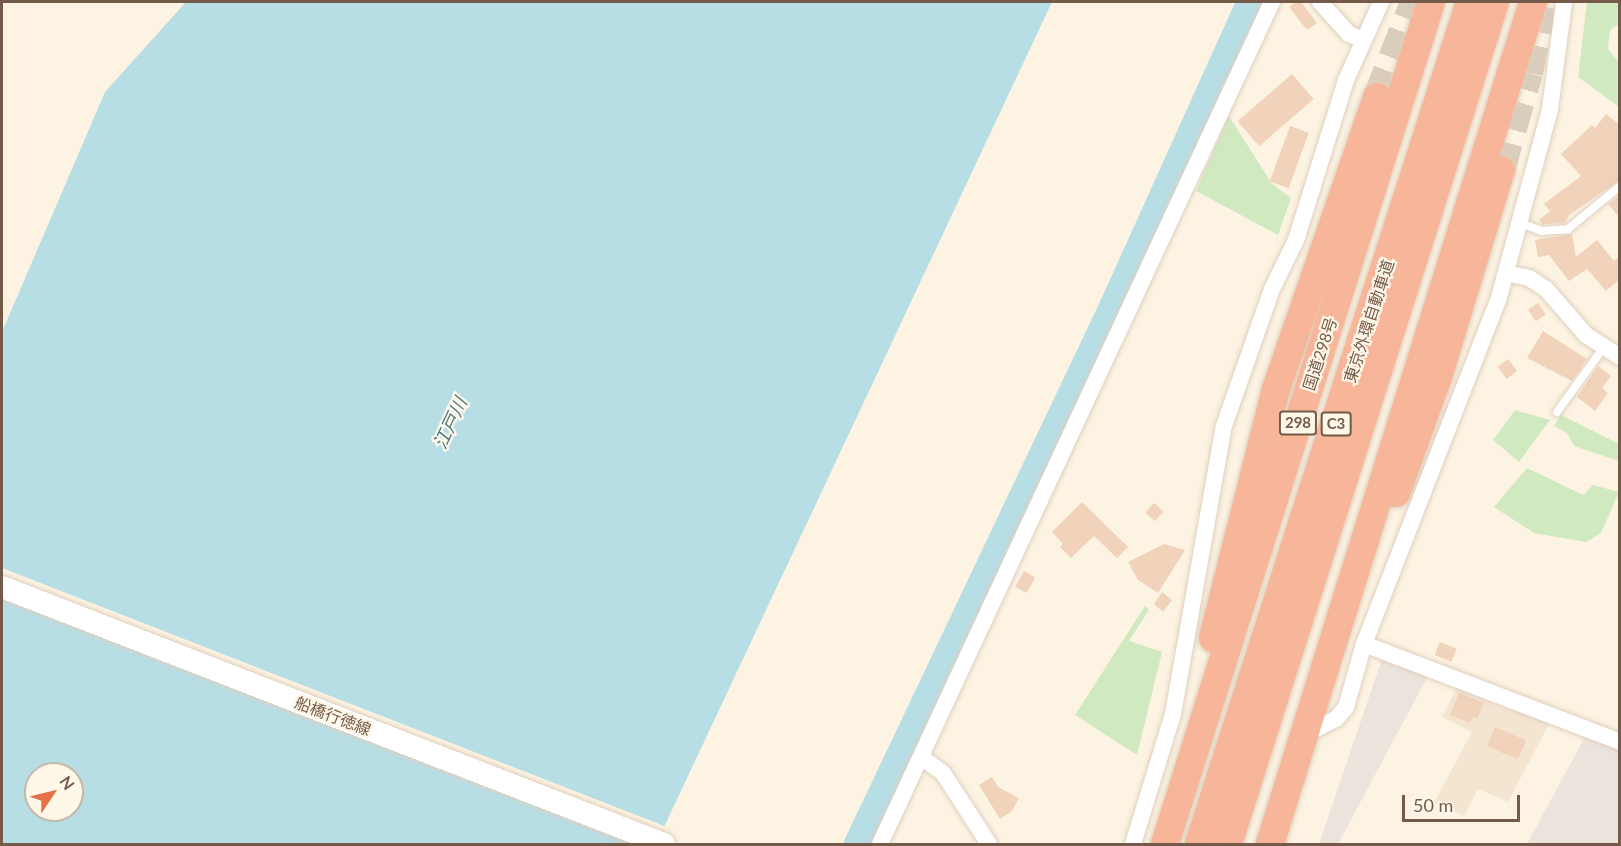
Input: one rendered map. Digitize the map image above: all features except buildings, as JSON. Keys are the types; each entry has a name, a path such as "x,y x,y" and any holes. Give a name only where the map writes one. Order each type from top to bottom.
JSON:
{"highway":[{"name":"国道298号","path":"1165,844 1431,2"},
{"name":"東京外環自動車道","path":"1199,844 1470,2"},
{"name":"東京外環自動車道","path":"1228,844 1495,2"},
{"path":"1270,844 1328,649 1533,2"},
{"path":"1188,770 1224,590 1276,389 1377,97"},
{"path":"1328,649 1414,446 1501,170"}],"main road":[{"name":"船橋行徳線","path":"2,587 664,844"}],"street":[{"path":"879,844 1272,2"},
{"path":"1320,2 1349,34 1364,40"},
{"path":"1133,844 1173,714 1224,426 1272,289 1296,240 1330,130 1381,2"},
{"path":"1304,735 1342,714 1364,644 1506,273 1550,109 1564,2"},
{"path":"1506,273 1528,279 1546,289 1587,335 1620,357"},
{"path":"1364,644 1620,742"},
{"path":"921,758 943,773 989,844"}],"lane":[{"path":"1518,222 1542,231 1568,229 1620,186"},
{"path":"1557,412 1604,347"}],"shaded area":[{"path":"1383,656 1429,674 1338,844 1319,844"},
{"path":"1458,686 1492,700 1490,704 1550,722 1508,802 1478,789 1464,816 1434,803 1472,732 1442,717"},
{"path":"1585,737 1619,749 1619,844 1527,844"}],"green space":[{"path":"1587,2 1619,2 1619,24 1610,30 1608,49 1619,63 1619,107 1578,77"},
{"path":"1229,116 1272,184 1291,198 1278,235 1196,191"},
{"path":"1515,410 1550,420 1519,462 1493,440"},
{"path":"1561,415 1619,444 1619,461 1574,446 1567,433 1554,426"},
{"path":"1527,468 1583,495 1593,485 1619,492 1601,533 1586,542 1534,533 1494,507"},
{"path":"1145,606 1149,610 1129,641 1162,652 1137,755 1075,715"}],"water":[{"name":"江戸川","path":"186,2 1052,2 656,844 2,844 2,332 105,92"}],"pier":[{"path":"2,568 667,827 659,844 2,597"}],"waterway":[{"path":"858,844 1113,307 1251,2"}],"tunnel":[{"path":"1377,97 1414,2"},
{"path":"1501,170 1529,73 1543,6"}]}
